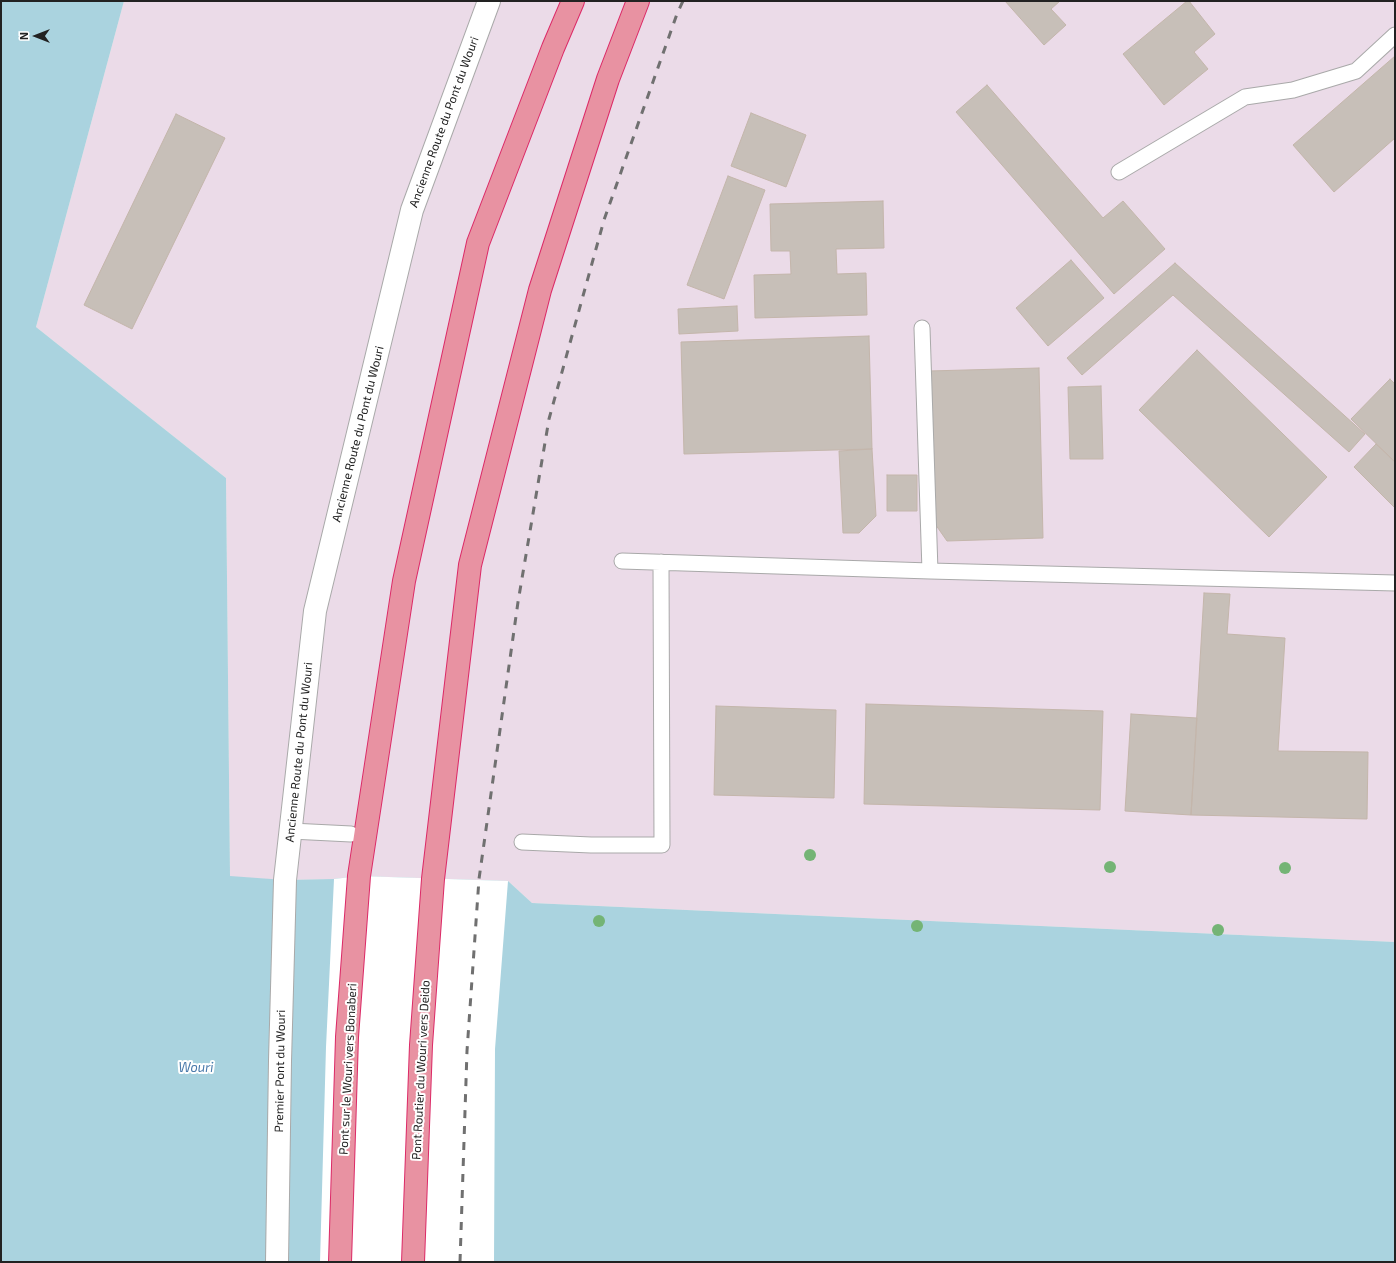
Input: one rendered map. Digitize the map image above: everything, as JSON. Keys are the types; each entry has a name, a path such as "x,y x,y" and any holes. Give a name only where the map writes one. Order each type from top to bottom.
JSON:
{"highway":[{"name":"Pont sur le Wouri vers Bonaberi","path":"340,1262 347,1037 359,876 404,580 478,243 553,48 573,1"},
{"name":"Pont Routier du Wouri vers Deido","path":"413,1262 421,1045 433,879 470,565 540,290 608,79 638,1"}],"street":[{"name":"Ancienne Route du Pont du Wouri","path":"285,880 317,604 412,210 489,1"},
{"name":"Premier Pont du Wouri","path":"277,1262 280,1061 285,880"}],"lane":[{"path":"1119,172 1245,97 1293,90 1356,71 1395,35"},
{"path":"922,328 930,571"},
{"path":"622,561 930,571 1395,583"},
{"path":"522,842 591,845 662,845 662,562"},
{"path":"291,831 351,834"}],"shaded area":[{"path":"124,1 1395,1 1395,942 532,903 508,881 359,876 333,879 285,880 230,877 226,478 36,327"}],"water":[{"name":"Wouri","path":"1,1 124,1 36,327 226,478 230,876 285,880 333,879 359,876 508,881 532,903 1395,942 1395,1262 1,1262"}],"pier":[{"path":"359,876 508,881 495,1049 494,1262 320,1262 326,1047 334,879"}],"building":[{"path":"1005,1 1060,1 1051,9 1066,25 1044,45"},
{"path":"1187,1 1189,1 1215,34 1194,52 1208,69 1164,105 1123,54"},
{"path":"1395,56 1395,138 1334,192 1293,145"},
{"path":"987,85 1103,218 1123,201 1165,249 1114,294 956,112"},
{"path":"751,113 806,135 786,187 731,166"},
{"path":"176,114 225,138 132,329 84,305"},
{"path":"728,176 765,190 724,299 687,285"},
{"path":"883,201 884,248 836,249 837,274 866,273 867,315 755,318 754,275 791,274 790,251 771,251 770,204"},
{"path":"1071,260 1104,298 1048,346 1016,308"},
{"path":"1175,263 1365,434 1349,452 1173,295 1082,375 1067,358"},
{"path":"737,306 738,331 679,334 678,309"},
{"path":"869,336 872,449 684,454 681,342"},
{"path":"1197,350 1327,477 1269,537 1139,410"},
{"path":"1039,368 1043,538 947,541 933,521 929,371"},
{"path":"1390,379 1395,384 1395,462 1351,419"},
{"path":"1101,386 1103,459 1070,459 1068,387"},
{"path":"1376,444 1395,462 1395,508 1354,467"},
{"path":"872,449 876,516 859,533 843,533 839,451"},
{"path":"887,475 917,475 917,511 887,511"},
{"path":"1204,593 1230,594 1227,634 1285,638 1278,751 1368,752 1367,819 1191,815"},
{"path":"866,704 1103,711 1100,810 864,804"},
{"path":"716,706 836,710 834,798 714,795"},
{"path":"1131,714 1197,718 1191,815 1125,811"}],"railway":[{"path":"460,1262 467,1051 479,879 518,602 549,419 604,220 677,14 683,1"}]}
